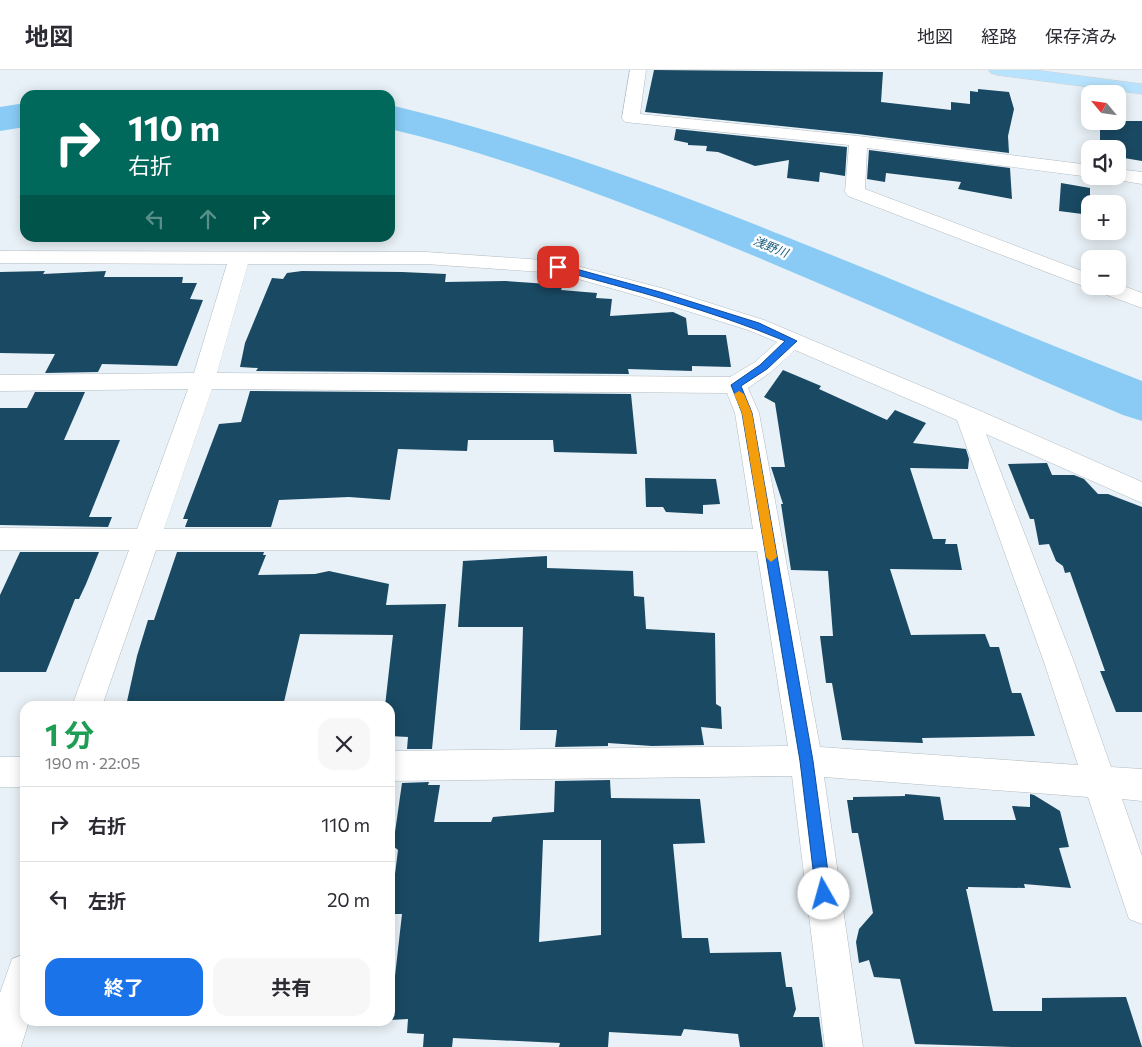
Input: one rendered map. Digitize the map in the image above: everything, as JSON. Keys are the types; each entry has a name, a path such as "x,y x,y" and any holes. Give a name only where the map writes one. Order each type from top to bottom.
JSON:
{"main road":[{"path":"998,70 1142,89"},
{"path":"1090,70 1142,77"}],"street":[{"path":"638,70 631,118 858,140 1081,170"},
{"path":"858,140 855,192 1081,278"},
{"path":"1126,176 1142,178"},
{"path":"0,257 426,258 558,267 657,294 756,326 967,415 1142,493"},
{"path":"89,701 203,381 239,259"},
{"path":"1126,294 1142,300"},
{"path":"0,383 203,381 736,385 764,367 792,341"},
{"path":"736,385 747,413 806,761 844,1047"},
{"path":"967,415 1101,782 1142,906"},
{"path":"0,539 768,540"},
{"path":"395,766 806,761 1142,785"},
{"path":"0,772 20,772"},
{"path":"2,1047 20,988"}],"building":[{"path":"654,70 883,72 881,102 951,110 951,102 970,104 970,91 978,92 978,89 1009,92 1014,109 1008,136 1009,153 858,134 645,112"},
{"path":"1126,121 1142,121 1142,161 1126,158 1126,140 1100,140 1100,130 1126,130"},
{"path":"676,129 847,147 845,176 820,172 819,182 787,178 789,160 755,166 718,152 706,151 707,146 688,145 688,143 674,140"},
{"path":"869,150 1010,168 1012,199 958,189 961,182 886,173 885,182 867,179"},
{"path":"1061,183 1090,188 1090,195 1081,195 1081,214 1059,211"},
{"path":"45,271 43,274 106,271 104,277 183,277 182,283 197,283 190,299 203,300 177,366 102,364 98,372 45,373 55,354 0,353 0,272"},
{"path":"302,271 446,274 445,282 505,281 563,285 561,290 597,293 596,298 612,299 610,316 673,312 686,318 688,335 726,335 731,367 692,366 692,371 628,369 629,374 256,371 258,368 240,367 245,343 272,278 283,279 287,273"},
{"path":"783,370 821,386 819,389 887,420 895,410 926,423 913,443 966,449 969,459 968,469 910,468 933,539 946,539 945,544 957,544 962,570 890,569 911,635 985,634 990,647 999,647 1012,693 1021,693 1035,736 922,738 923,743 842,740 832,683 826,683 820,636 833,636 828,571 791,570 781,504 783,504 771,467 785,467 775,403 764,397"},
{"path":"250,391 631,394 637,454 554,452 553,440 468,440 467,451 398,449 390,500 349,497 279,500 271,527 185,527 188,519 183,519 219,424 241,422"},
{"path":"35,392 85,392 64,440 120,440 89,517 112,517 108,527 0,525 0,408 27,408"},
{"path":"1047,463 1052,475 1074,475 1084,479 1098,494 1108,494 1142,507 1142,712 1116,712 1100,671 1105,671 1070,572 1065,573 1063,566 1056,561 1049,544 1039,545 1034,519 1030,519 1008,464"},
{"path":"645,478 716,479 720,504 703,505 703,514 666,512 663,507 646,507"},
{"path":"20,552 99,552 79,599 75,599 46,672 0,672 0,595"},
{"path":"177,552 264,552 263,555 266,555 258,575 315,574 329,571 389,584 386,605 446,604 432,749 407,749 408,737 395,736 395,701 386,701 393,635 300,634 284,701 127,701 137,656 148,620 154,620"},
{"path":"547,556 547,568 633,571 634,596 644,597 646,629 715,633 716,704 721,707 722,729 701,727 704,745 652,746 608,743 608,746 555,747 557,730 520,730 523,627 458,627 463,561"},
{"path":"610,780 611,798 700,799 705,843 673,844 682,938 708,938 710,953 781,952 786,987 792,987 796,1009 793,1017 819,1017 823,1047 740,1047 738,1034 684,1029 681,1036 609,1032 608,1047 559,1047 560,1043 453,1038 452,1047 423,1047 424,1034 407,1033 408,1019 395,1020 395,976 402,914 395,914 395,874 398,850 395,848 395,832 402,783 429,782 428,785 440,785 434,822 491,822 493,817 554,812 555,781","holes":["543,840 601,840 601,935 539,942"]},
{"path":"905,794 940,797 944,820 1016,820 1012,806 1030,807 1030,794 1060,811 1069,847 1059,848 1071,888 1024,884 1025,888 968,887 966,889 993,1011 1042,1011 1042,998 1126,997 1142,1047 1012,1047 915,1044 900,979 874,977 869,960 859,963 856,942 859,929 873,913 858,833 852,833 847,800 853,800 853,797 905,796"}],"waterway":[{"name":"浅野川","path":"0,119 20,116"},
{"name":"浅野川","path":"395,118 497,145 671,207 790,254 1142,402"}],"slow traffic":[{"path":"739,394 747,413 771,557"}],"route":[{"path":"558,267 657,294 756,326 792,341 764,367 736,385 747,413 806,761 824,894"}]}
